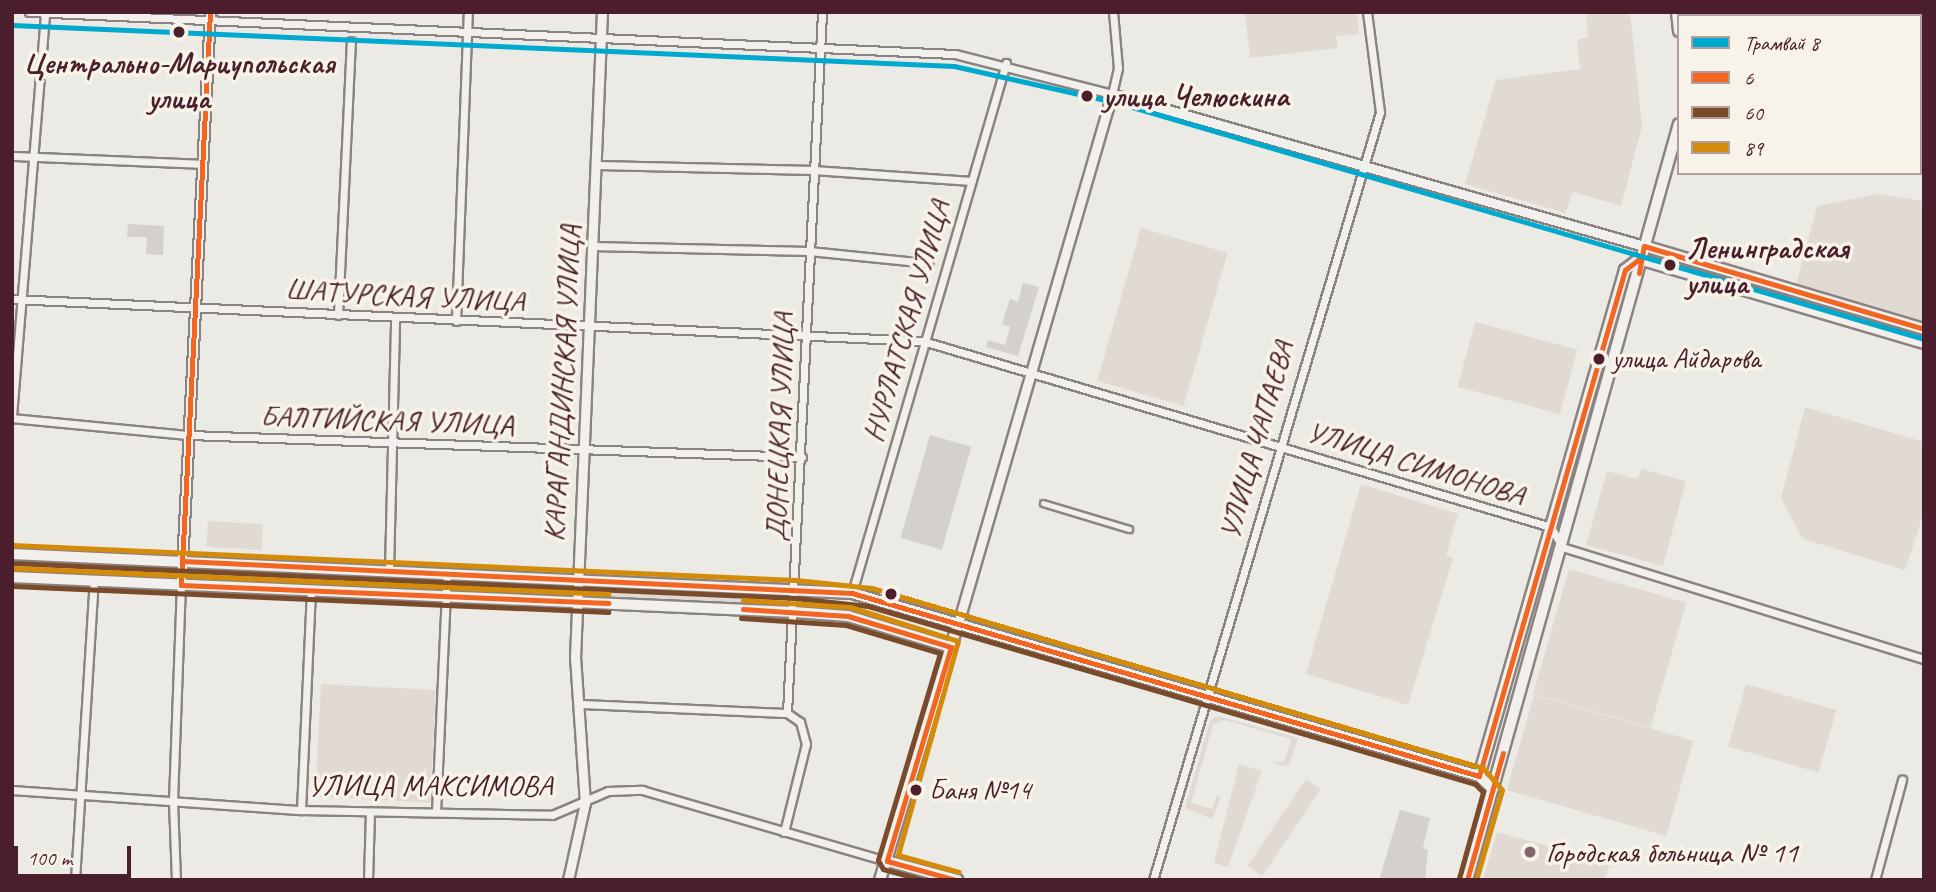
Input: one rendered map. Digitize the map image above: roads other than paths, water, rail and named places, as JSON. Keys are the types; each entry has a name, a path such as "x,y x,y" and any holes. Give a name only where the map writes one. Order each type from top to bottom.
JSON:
{"main road":[{"path":"1467,880 1677,131"},
{"path":"1644,246 1924,329"},
{"path":"1639,259 1924,342"},
{"path":"1479,776 1625,270 1639,259"},
{"path":"12,554 579,578 852,593 957,627 1479,776 1493,789"},
{"path":"12,577 578,601 848,616 951,647"},
{"path":"880,880 957,627"},
{"name":"УЛИЦА МАКСИМОВА","path":"887,861 957,880"}],"street":[{"path":"29,12 209,17 599,41 956,54 1006,63 1363,163 1644,246"},
{"path":"456,321 468,12"},
{"name":"КАРАГАНДИНСКАЯ УЛИЦА","path":"568,880 585,803 575,657 586,326 598,166 599,41 602,12"},
{"name":"ДОНЕЦКАЯ УЛИЦА","path":"787,713 796,589 802,457 803,338 822,12"},
{"path":"957,627 1112,94 1118,68 1113,12"},
{"name":"УЛИЦА ЧАПАЕВА","path":"1153,880 1278,445 1380,112 1367,12"},
{"path":"12,417 31,158 45,13"},
{"path":"176,880 173,800 181,585 209,17"},
{"path":"338,315 351,41"},
{"name":"НУРЛАТСКАЯ УЛИЦА","path":"852,593 923,341 1006,63"},
{"path":"12,156 202,164"},
{"path":"598,166 813,170 972,181"},
{"path":"592,246 808,251 928,263"},
{"name":"ШАТУРСКАЯ УЛИЦА","path":"12,299 803,338 923,341"},
{"path":"389,570 395,318"},
{"name":"УЛИЦА СИМОНОВА","path":"923,341 1551,527 1562,547"},
{"name":"БАЛТИЙСКАЯ УЛИЦА","path":"12,417 189,435 802,457"},
{"path":"1043,503 1129,529"},
{"path":"1562,547 1924,659"},
{"path":"436,812 447,572"},
{"path":"75,880 94,581"},
{"path":"301,810 311,591"},
{"path":"580,704 787,713 800,722 806,744 784,832"},
{"path":"1875,880 1902,780"},
{"name":"УЛИЦА МАКСИМОВА","path":"12,790 301,810 552,815 608,791 642,790 887,861"},
{"path":"368,880 370,812"}],"tram line":[{"name":"8","path":"12,25 954,66 1122,104 1924,339"}],"place":[{"name":"Центрально-Мариупольская улица","path":"179,32"},
{"name":"улица Челюскина","path":"1087,96"},
{"name":"Ленинградская улица","path":"1670,265"},
{"name":"улица Айдарова","path":"1599,359"},
{"name":"Баня №14","path":"916,790"},
{"name":"Городская больница № 11","path":"1530,852"}]}
